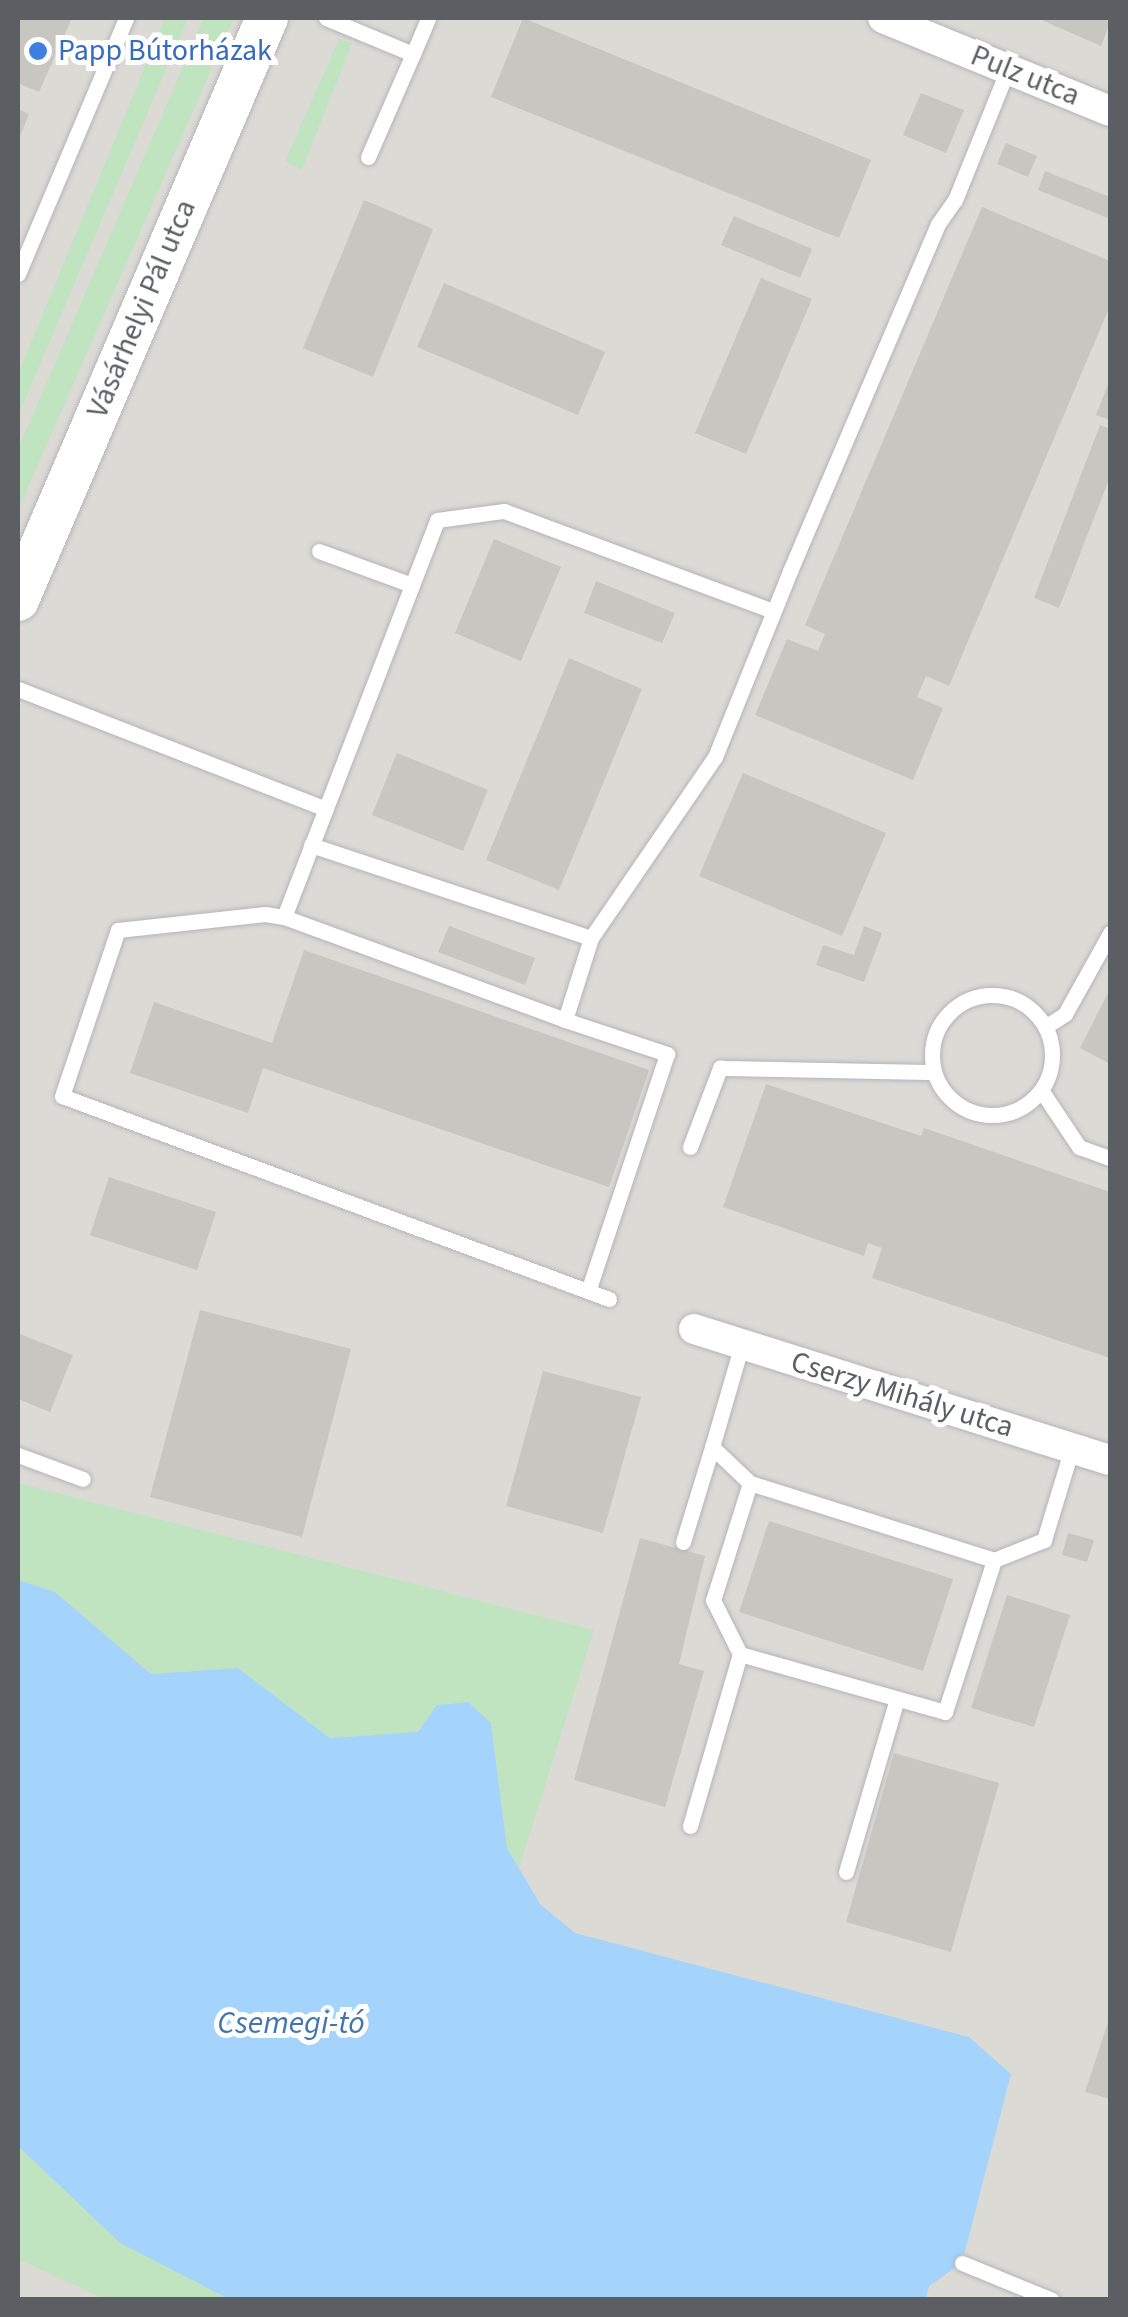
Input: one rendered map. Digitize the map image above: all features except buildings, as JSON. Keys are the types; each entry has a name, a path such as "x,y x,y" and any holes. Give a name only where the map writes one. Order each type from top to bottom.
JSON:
{"main road":[{"name":"Vásárhelyi Pál utca","path":"18,600 267,18"}],"street":[{"name":"Pulz utca","path":"883,18 1110,111"},
{"name":"Cserzy Mihály utca","path":"694,1329 1110,1460"}],"lane":[{"path":"18,274 126,18"},
{"path":"326,18 413,54"},
{"path":"368,158 428,18"},
{"path":"565,1020 591,938 715,757 938,224 956,200 1008,69"},
{"path":"284,917 437,520 504,511 773,612"},
{"path":"319,551 412,584"},
{"path":"18,689 325,809"},
{"path":"312,846 591,938"},
{"path":"588,1291 667,1054 284,917 265,914 118,930 62,1096 609,1299"},
{"path":"1046,1027 1065,1014 1110,933"},
{"path":"991,994 1013,998 1032,1010 1046,1027 1052,1048 1050,1071 1041,1090 1024,1106 1004,1114 982,1114 960,1106 944,1092 934,1072 932,1050 937,1028 950,1010 969,999 991,994"},
{"path":"690,1147 720,1068 934,1072"},
{"path":"1041,1090 1079,1147 1110,1158"},
{"path":"683,1542 742,1344"},
{"path":"712,1447 750,1483 994,1560 1044,1540 1072,1448"},
{"path":"18,1455 82,1480"},
{"path":"690,1826 740,1654 712,1600 750,1483"},
{"path":"740,1654 944,1712 994,1560"},
{"path":"846,1872 897,1699"},
{"path":"962,2263 1052,2300"}],"shaded area":[{"path":"18,18 1110,18 1110,2299 18,2299"}],"green space":[{"path":"165,18 188,18 18,416 18,374"},
{"path":"204,18 234,18 18,510 18,449"},
{"path":"339,39 352,43 302,170 285,161"},
{"path":"18,1483 594,1630 519,1868 507,1848 491,1723 437,1706 419,1732 330,1738 238,1668 151,1674 55,1592 18,1580"},
{"path":"18,2146 120,2243 231,2299 104,2299 18,2259"}],"water":[{"name":"Csemegi-tó","path":"18,1580 55,1592 151,1674 238,1668 330,1738 418,1732 437,1705 468,1702 491,1723 507,1848 540,1904 575,1933 969,2037 1011,2074 962,2263 929,2286 926,2299 231,2300 120,2243 18,2146"}],"place":[{"name":"Papp Bútorházak","path":"38,51"}]}
